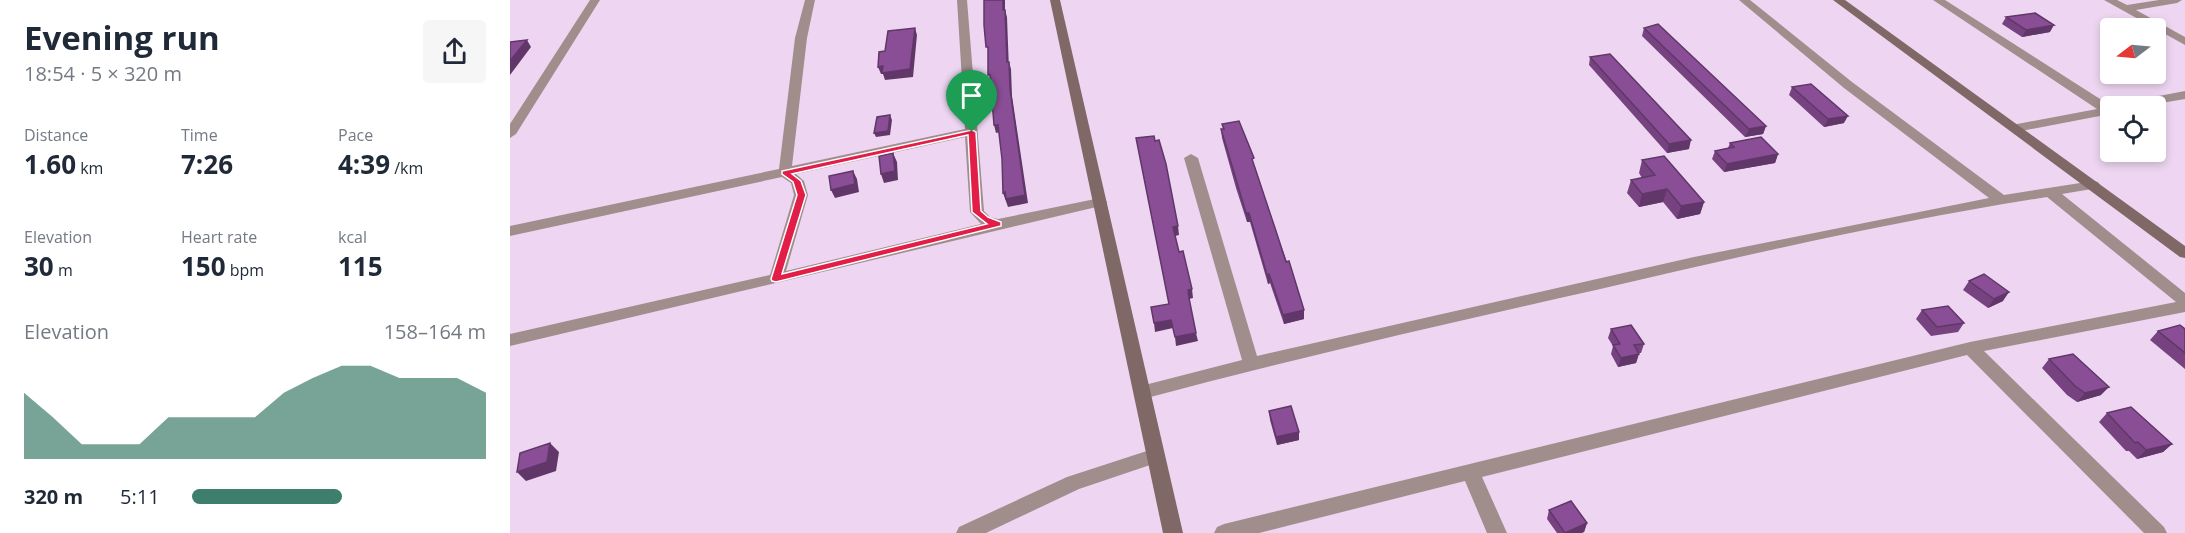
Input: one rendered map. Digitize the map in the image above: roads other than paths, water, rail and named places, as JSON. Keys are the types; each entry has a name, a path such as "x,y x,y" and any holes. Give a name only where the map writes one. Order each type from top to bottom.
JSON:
{"street":[{"path":"510,134 596,0"},
{"path":"785,172 801,38 810,0"},
{"path":"962,0 977,212 985,220 998,224"},
{"path":"1055,0 1173,533"},
{"path":"1744,0 1848,85 2001,200"},
{"path":"1838,0 2185,252"},
{"path":"1938,0 2100,104"},
{"path":"2109,0 2185,42"},
{"path":"2125,9 2177,0"},
{"path":"2166,99 2185,95"},
{"path":"2016,128 2100,112"},
{"path":"510,231 972,132"},
{"path":"1191,158 1251,363"},
{"path":"776,279 801,195 796,181 785,172"},
{"path":"1143,392 1251,363 1756,247 2001,200 2093,185"},
{"path":"2050,192 2185,301"},
{"path":"510,340 776,279 998,224 1100,202"},
{"path":"1224,533 1970,348 2185,306"},
{"path":"1970,348 2157,533"},
{"path":"966,533 1074,483 1156,456"},
{"path":"1470,472 1497,533"}]}
